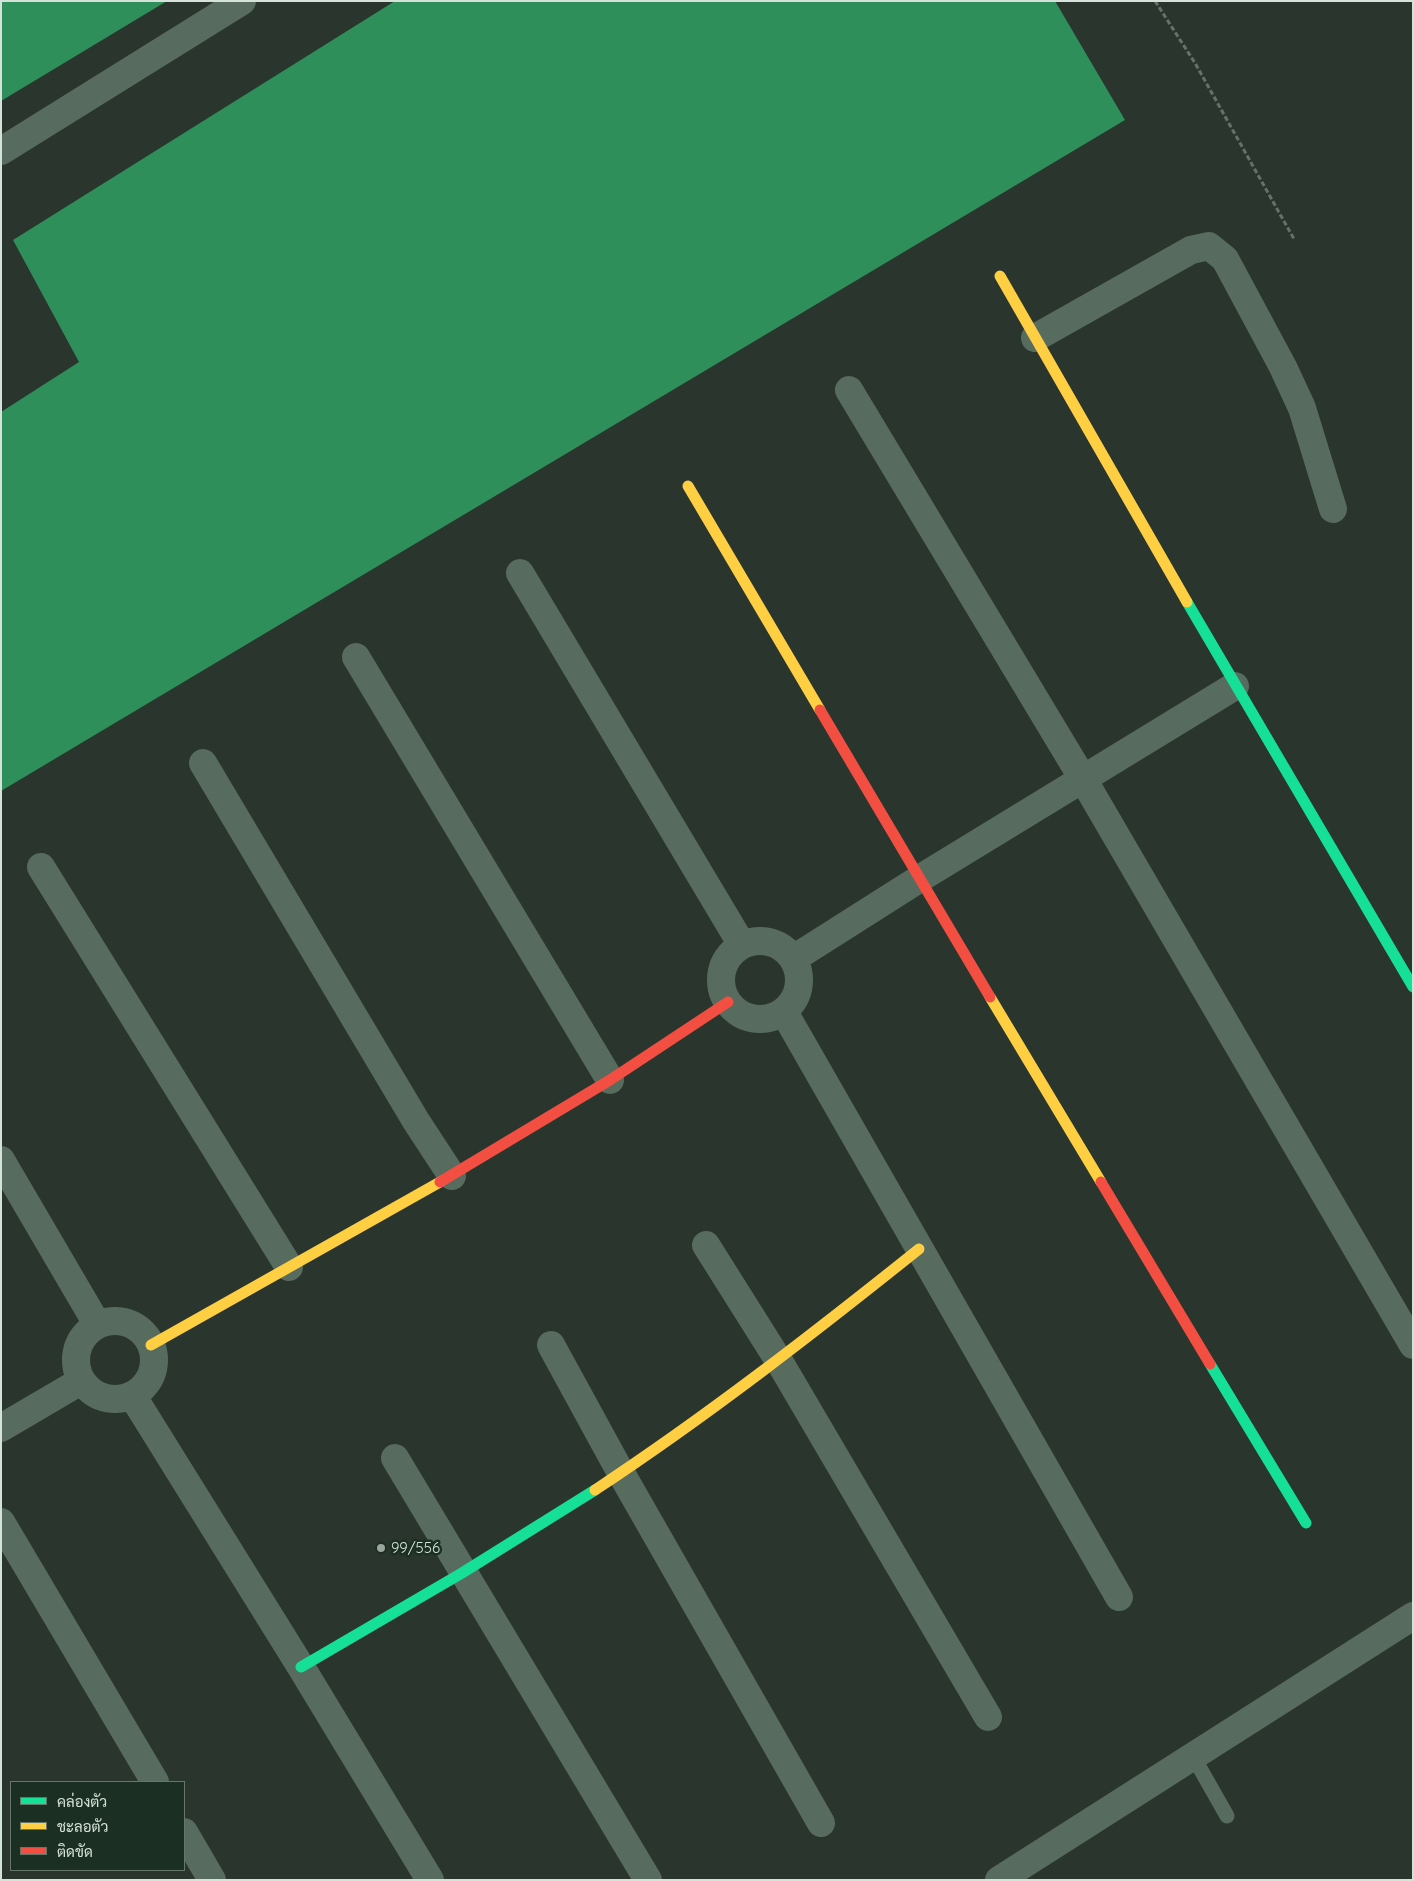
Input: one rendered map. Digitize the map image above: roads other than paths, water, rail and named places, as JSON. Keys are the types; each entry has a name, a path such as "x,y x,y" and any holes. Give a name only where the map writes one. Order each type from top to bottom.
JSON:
{"street":[{"path":"1,151 242,1"},
{"path":"1035,338 1191,250 1208,246 1225,259 1283,367 1302,408 1333,509"},
{"path":"1000,276 1235,686 1413,986"},
{"path":"849,390 1083,779 1413,1345"},
{"path":"688,486 919,879 1306,1524"},
{"path":"520,573 742,945"},
{"path":"356,657 610,1080"},
{"path":"793,959 919,879 1235,686"},
{"path":"203,763 411,1112 452,1176"},
{"path":"42,867 289,1266"},
{"path":"753,941 776,944 786,950 799,972 799,987 794,1001 784,1012 773,1018 760,1020 747,1017 736,1011 728,1002 722,990 721,977 724,964 732,953 742,945 753,941"},
{"path":"151,1345 452,1176 610,1080 728,1002"},
{"path":"784,1012 1119,1597"},
{"path":"1,1160 97,1324"},
{"path":"706,1245 778,1361 988,1717"},
{"path":"301,1667 464,1574 621,1473 778,1361 919,1249"},
{"path":"109,1321 122,1321 134,1326 144,1334 151,1345 154,1362 149,1379 132,1396 119,1400 104,1398 92,1392 81,1381 75,1356 79,1343 86,1332 97,1324 109,1321"},
{"path":"551,1346 621,1473 821,1823"},
{"path":"1,1428 81,1381"},
{"path":"132,1396 301,1667 430,1880"},
{"path":"395,1458 648,1880"},
{"path":"1,1522 154,1781"},
{"path":"999,1880 1413,1616"},
{"path":"185,1834 212,1880"}],"lane":[{"path":"1193,1756 1227,1816"}],"place":[{"name":"99/556","path":"381,1548"}]}
